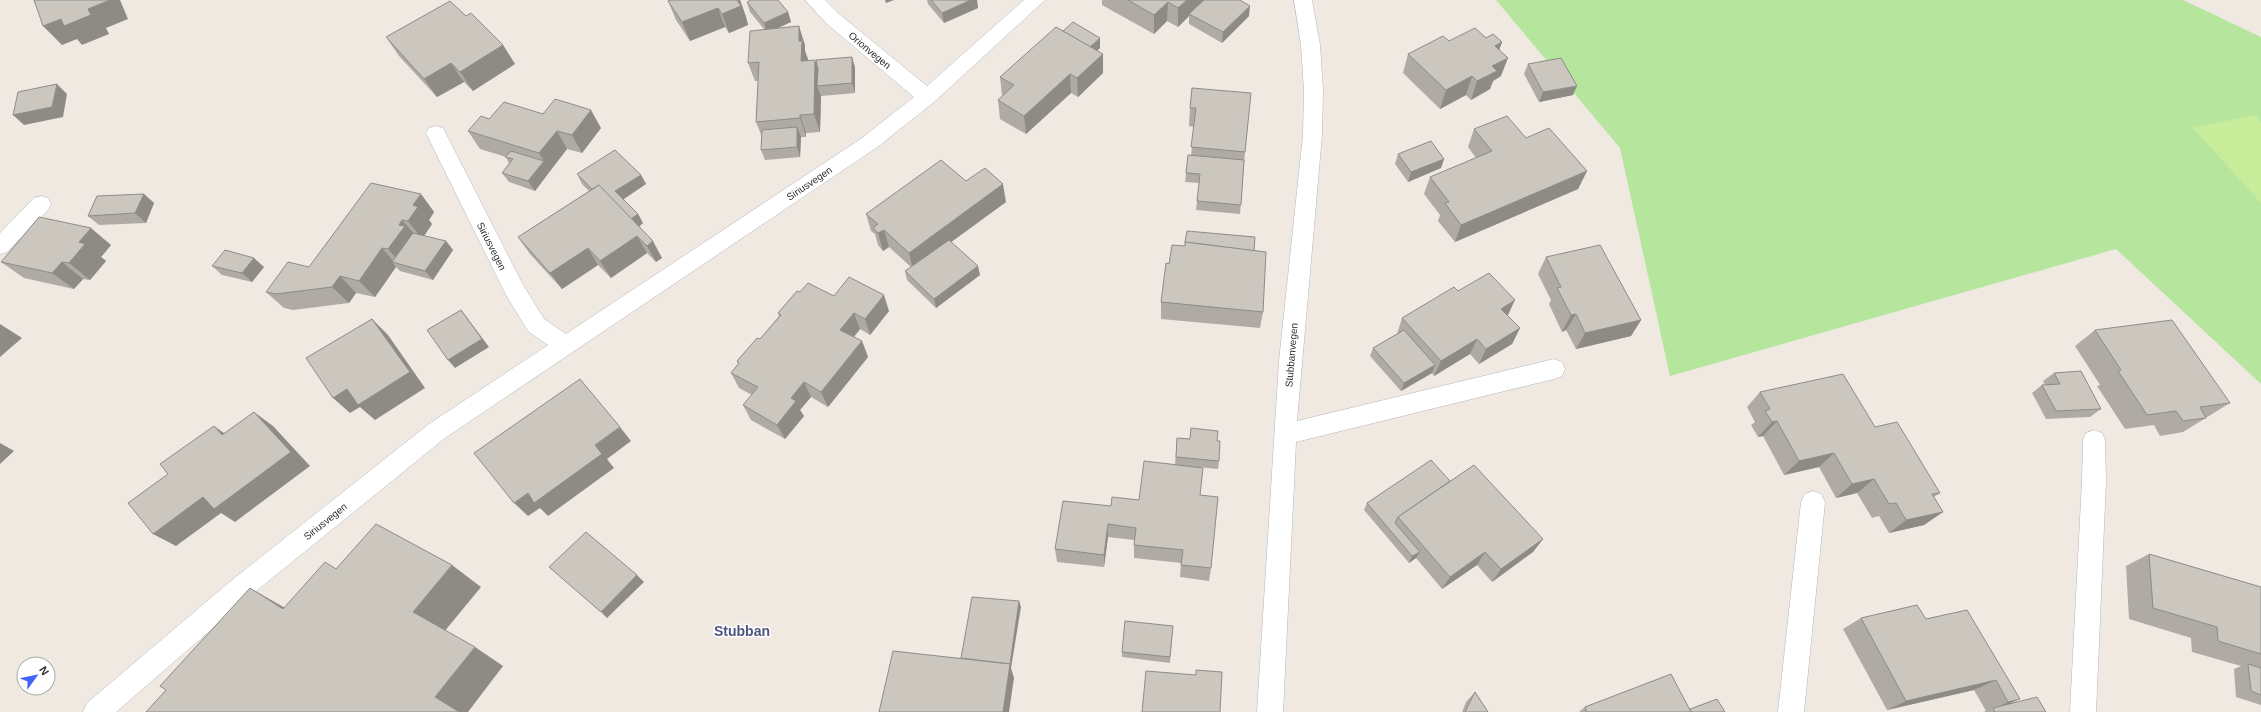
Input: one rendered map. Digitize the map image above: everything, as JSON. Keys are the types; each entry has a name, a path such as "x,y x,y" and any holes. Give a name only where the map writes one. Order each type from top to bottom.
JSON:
{"street":[{"name":"Orionvegen","path":"814,0 833,19 927,97"},
{"name":"Siriusvegen","path":"96,712 241,588 437,431 869,143 927,97 1036,0"},
{"name":"Stubbanvegen","path":"1270,712 1290,360 1314,130 1311,35 1303,0"},
{"name":"Siriusvegen","path":"436,133 518,295 536,325 565,345"},
{"path":"0,246 41,204"},
{"path":"1285,434 1554,369"},
{"path":"2083,712 2094,489 2094,440"},
{"path":"1791,712 1813,502"}],"green space":[{"path":"1496,0 2183,0 2261,37 2261,384 2116,249 1670,376 1620,148"},
{"path":"2255,115 2261,122 2261,203 2193,128"}],"building":[{"path":"34,0 110,0 88,9 91,15 64,26 61,19 43,26"},
{"path":"737,0 741,6 722,14 718,8 682,22 668,1"},
{"path":"751,0 778,0 788,12 764,23 747,2"},
{"path":"931,0 971,0 942,13"},
{"path":"1128,0 1187,0 1178,8 1168,2 1154,15"},
{"path":"1204,0 1240,0 1250,6 1223,32 1189,14"},
{"path":"450,1 466,16 471,13 503,45 460,72 451,63 424,79 386,37"},
{"path":"1073,22 1100,38 1090,47 1063,31"},
{"path":"799,26 799,41 802,41 801,61 815,60 814,114 800,115 800,118 756,122 759,62 748,63 750,31"},
{"path":"1056,27 1103,54 1077,78 1070,74 1024,116 998,100 1014,85 1000,77"},
{"path":"1475,28 1486,38 1493,34 1502,42 1495,46 1508,58 1492,66 1497,71 1477,81 1472,76 1446,90 1408,54 1443,36 1449,41"},
{"path":"852,57 852,83 817,86 818,69 816,60"},
{"path":"1561,58 1577,86 1543,92 1528,64"},
{"path":"57,84 52,107 13,115 18,92"},
{"path":"1192,88 1251,93 1245,152 1191,147 1196,108 1190,108"},
{"path":"555,99 591,110 572,135 557,131 539,153 468,131 481,116 489,119 504,102 543,114"},
{"path":"1507,116 1526,138 1549,128 1587,171 1461,225 1445,203 1449,202 1430,177 1492,151 1474,129"},
{"path":"797,127 797,147 761,150 762,130"},
{"path":"1431,141 1444,159 1411,172 1398,154"},
{"path":"615,150 641,175 615,191 638,214 631,219 599,185 592,189 577,174"},
{"path":"511,151 544,161 528,181 502,173 513,159 505,157"},
{"path":"1188,155 1244,160 1241,205 1197,201 1200,174 1186,173"},
{"path":"941,160 966,181 985,168 1003,184 909,253 884,230 878,233 873,228 878,224 866,214"},
{"path":"371,183 421,194 413,205 418,207 408,221 402,220 399,225 405,226 388,249 382,248 359,281 340,276 332,287 276,294 266,292 288,262 309,267"},
{"path":"599,185 653,241 647,246 637,236 600,261 588,248 550,273 518,237"},
{"path":"144,194 135,213 88,216 97,196"},
{"path":"39,217 91,228 79,242 85,244 69,263 62,262 52,273 1,262"},
{"path":"1187,231 1255,237 1254,251 1185,242"},
{"path":"413,233 446,241 425,271 392,262"},
{"path":"949,240 978,266 934,299 905,271"},
{"path":"1185,242 1266,252 1263,312 1161,302 1166,263 1169,264 1172,245 1185,246"},
{"path":"1600,245 1641,320 1585,333 1576,314 1571,315 1557,288 1561,287 1546,257"},
{"path":"225,250 254,258 242,273 212,266"},
{"path":"1489,273 1515,300 1501,309 1520,328 1486,349 1477,339 1441,361 1402,318 1454,287 1458,291"},
{"path":"849,277 884,295 865,319 854,313 840,330 862,341 821,392 804,382 791,398 796,401 777,425 743,405 758,387 731,373 739,363 737,361 757,338 760,339 781,315 778,313 797,291 800,292 808,283 834,296"},
{"path":"461,310 482,339 448,360 427,330"},
{"path":"372,319 410,372 358,405 347,389 333,398 306,358"},
{"path":"2172,320 2230,403 2200,407 2206,418 2183,421 2176,411 2147,415 2118,371 2121,370 2095,330"},
{"path":"1404,330 1435,365 1404,383 1373,348"},
{"path":"2081,371 2101,409 2056,411 2042,385 2060,384 2054,373"},
{"path":"1843,374 1875,427 1897,422 1940,493 1932,494 1943,512 1906,520 1896,503 1889,504 1874,479 1852,484 1834,453 1799,461 1777,421 1772,422 1765,411 1770,409 1760,392"},
{"path":"580,379 620,427 595,445 602,454 534,503 528,493 514,503 474,453"},
{"path":"254,412 291,452 214,509 203,497 153,534 128,503 168,474 160,464 214,426 222,435"},
{"path":"1191,428 1218,431 1217,441 1220,441 1219,461 1176,457 1177,438 1190,439"},
{"path":"1431,460 1450,481 1398,517 1395,523 1420,552 1412,556 1367,503"},
{"path":"1144,461 1203,468 1200,495 1218,497 1211,568 1181,565 1183,550 1134,545 1136,528 1108,524 1104,555 1055,549 1063,501 1111,506 1112,497 1139,500"},
{"path":"1474,465 1543,539 1501,569 1485,552 1450,577 1398,517"},
{"path":"376,524 452,565 413,612 475,647 435,697 459,712 146,712 166,690 160,686 250,588 283,609 325,562 336,569"},
{"path":"586,532 637,575 601,612 549,567"},
{"path":"2149,554 2261,587 2261,654 2218,641 2217,627 2153,608"},
{"path":"972,597 1019,601 1010,664 961,658"},
{"path":"1917,605 1926,619 1967,610 2020,699 2008,702 1996,680 1906,701 1861,618"},
{"path":"1125,621 1173,626 1170,657 1122,652"},
{"path":"893,651 1010,664 1003,712 879,712"},
{"path":"2248,664 2261,668 2261,695 2251,691"},
{"path":"1196,670 1222,672 1220,712 1142,712 1146,671 1196,675"},
{"path":"1671,674 1691,712 1587,712 1585,707"},
{"path":"1475,692 1488,712 1465,712"},
{"path":"2037,697 2046,712 1995,712 1993,708"},
{"path":"1717,699 1725,712 1691,712 1690,709"}],"district":[{"name":"Stubban","path":"742,631"}]}
